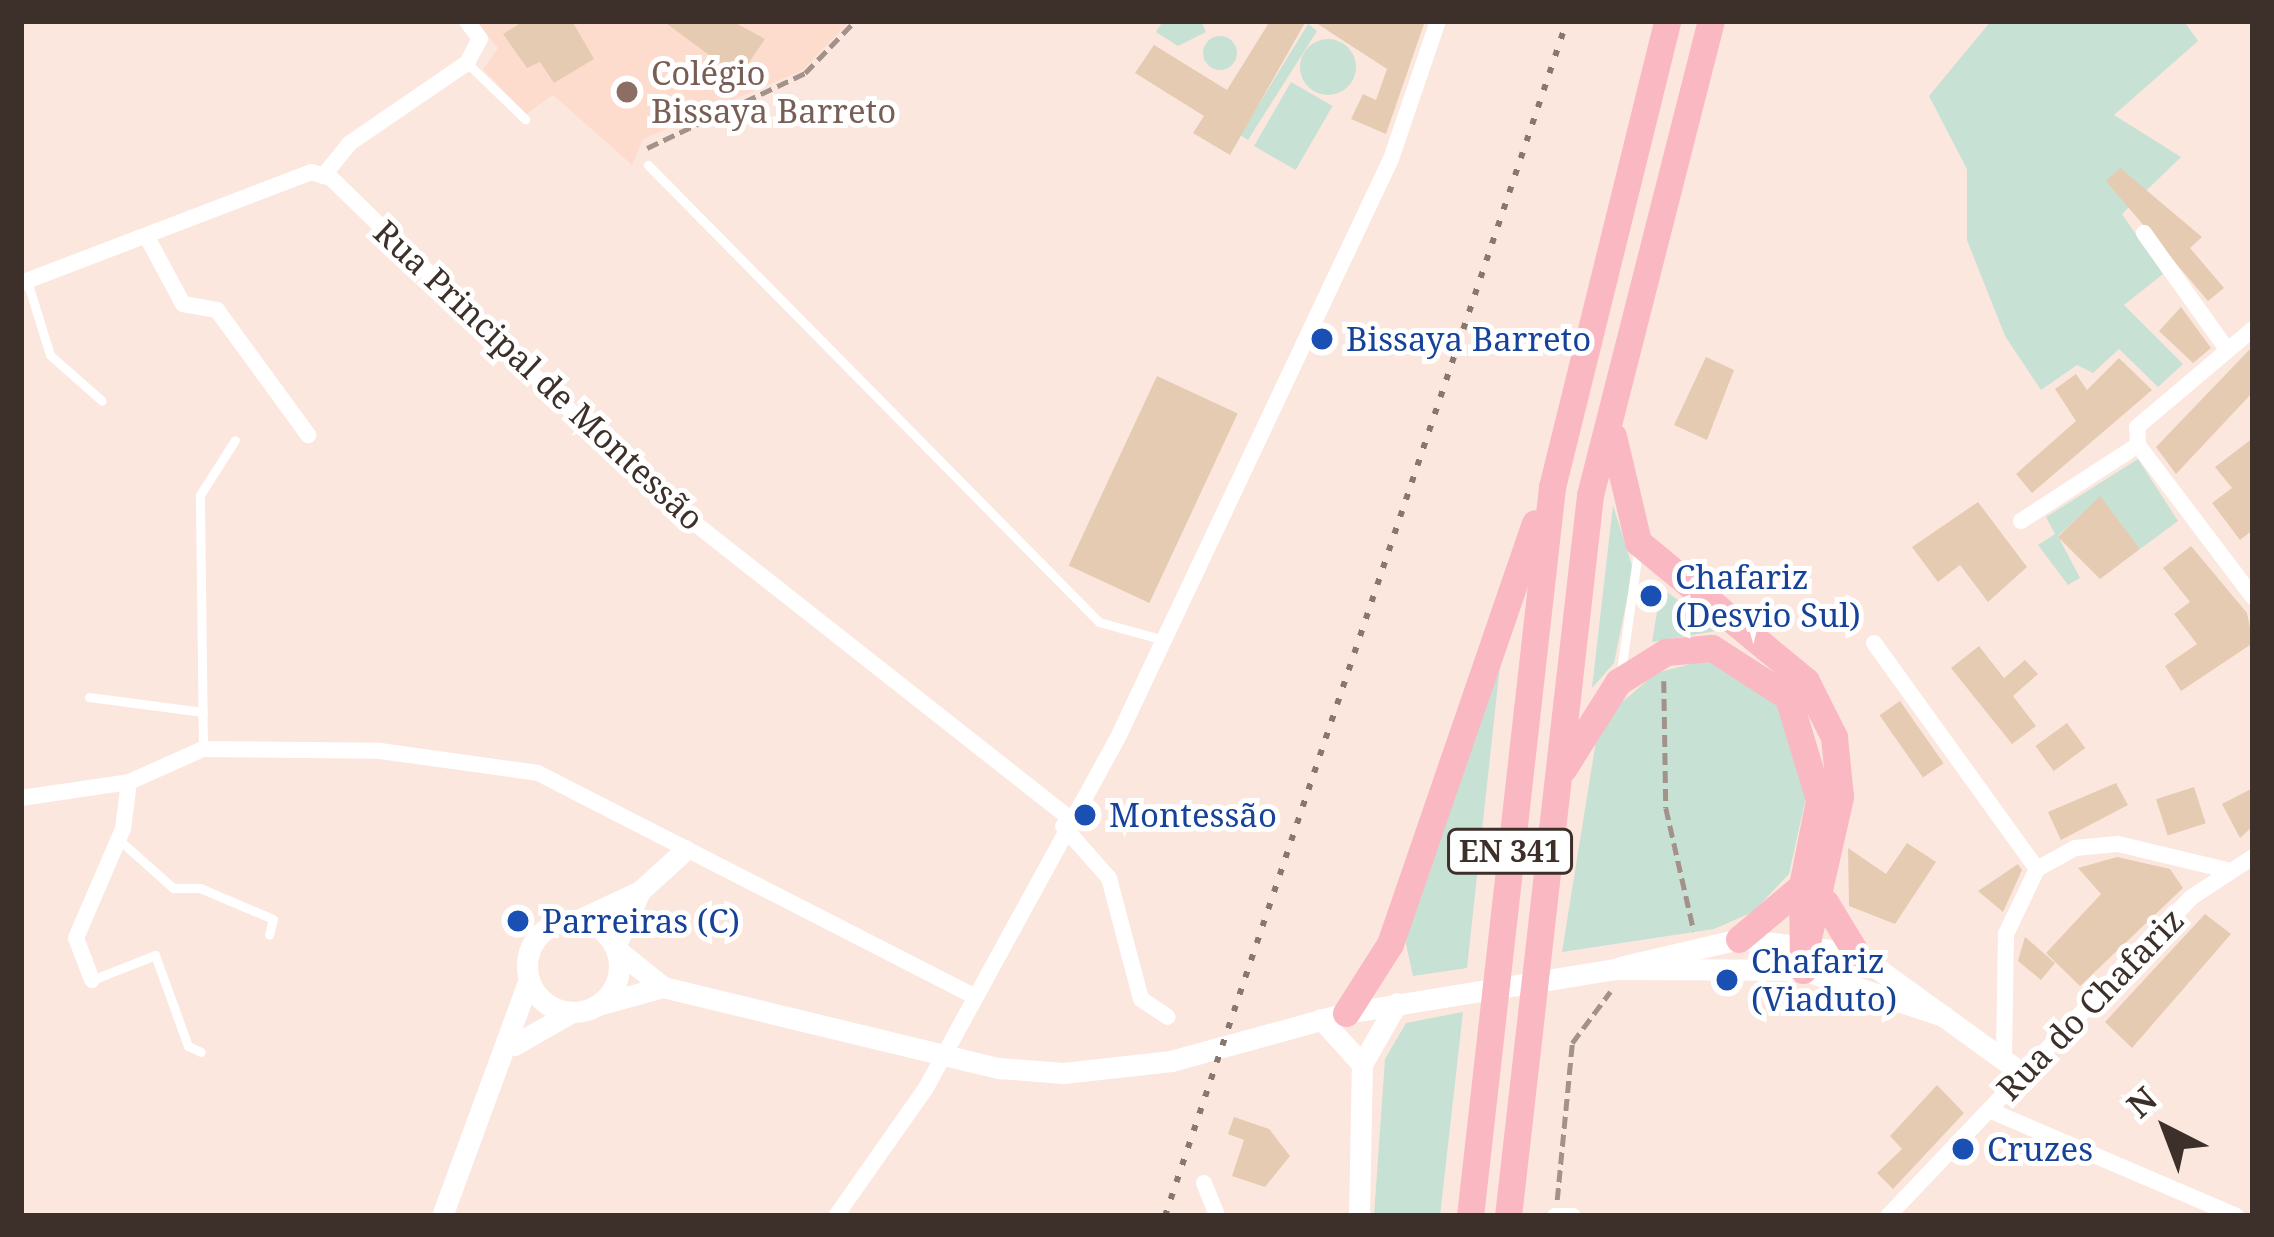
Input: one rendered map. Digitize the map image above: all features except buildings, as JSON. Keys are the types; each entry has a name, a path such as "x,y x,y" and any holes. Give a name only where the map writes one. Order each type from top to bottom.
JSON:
{"highway":[{"name":"EN 341","path":"1470,1216 1552,487 1667,21"},
{"name":"EN 341","path":"1508,1216 1557,781 1611,399 1711,21"},
{"path":"1611,399 1615,470 1639,542 1806,681 1834,737 1840,797 1814,894 1739,939"},
{"path":"1334,1016 1390,944 1509,582 1552,487"},
{"path":"1557,781 1618,682 1666,652 1712,648 1788,697 1810,740 1819,800 1805,956"},
{"path":"1814,894 1856,953"}],"street":[{"path":"24,282 323,176 350,143 466,63 480,39 467,21"},
{"path":"836,1216 926,1088 1164,640 1391,159 1438,21"},
{"name":"Rua Principal de Montessão","path":"323,176 650,488 1065,821 1109,878 1141,999 1168,1017"},
{"path":"2144,233 2224,345"},
{"path":"148,239 183,304 217,310 308,435"},
{"path":"2253,329 2224,345 2138,427 2138,445 2253,597"},
{"path":"2020,521 2138,445"},
{"path":"1874,643 2037,869"},
{"path":"21,798 128,782 202,749 359,749 521,770 972,995"},
{"path":"92,980 76,938 118,839 128,782"},
{"path":"2004,1059 2006,934 2037,869 2075,848 2118,844 2227,870"},
{"path":"442,1216 469,1130 514,1045 542,932 640,891 685,850"},
{"name":"Rua do Chafariz","path":"1888,1216 2227,870 2253,857"},
{"path":"596,1005 616,981 616,948 640,891"},
{"path":"578,920 663,987 999,1069 1063,1072 1171,1061 1334,1016 1614,969 1856,953 2023,1074"},
{"path":"1614,969 1696,942 1739,939 1805,956 1944,1016"},
{"path":"529,980 545,1003 572,1012"},
{"path":"514,1045 572,1012 663,987"},
{"path":"1359,1216 1362,1064 1371,1038 1397,1003"},
{"path":"1334,1016 1371,1038"},
{"path":"1334,1016 1362,1064"},
{"path":"1989,1110 2236,1216"},
{"path":"1204,1183 1217,1216"}],"lane":[{"path":"466,63 525,119"},
{"path":"648,164 1099,622 1164,640"},
{"path":"24,282 50,355 102,400"},
{"path":"202,749 200,495 236,440"},
{"path":"1618,682 1639,542"},
{"path":"89,697 202,712"},
{"path":"118,839 173,888 200,888 273,919 269,935"},
{"path":"92,980 155,955 188,1046 201,1052"}],"path":[{"path":"648,164 650,140 805,73 855,21"},
{"path":"1666,652 1666,808 1696,942"},
{"path":"1562,1214 1572,1043 1589,1011"}],"shaded area":[{"name":"Colégio Bissaya Barreto","path":"476,21 850,21 803,70 643,139 632,165 553,95 526,114 483,69 498,48"}],"green space":[{"path":"1163,21 1201,21 1206,32 1178,46 1156,32"},
{"path":"1991,21 2184,21 2198,41 2114,115 2181,157 2122,214 2163,274 2124,305 2183,364 2158,387 2119,349 2093,373 2077,365 2041,390 2005,336 1967,240 1967,169 1929,96"},
{"path":"1308,24 1317,31 1248,140 1240,135"},
{"path":"1220,36 1232,41 1237,53 1232,65 1220,70 1208,65 1203,53 1208,41"},
{"path":"1328,39 1348,47 1356,67 1348,87 1328,95 1308,87 1300,67 1308,47"},
{"path":"1291,82 1333,106 1296,170 1254,146"},
{"path":"2138,459 2178,521 2140,549 2100,497 2058,536 2080,578 2068,585 2038,545 2055,534 2046,517"},
{"path":"1613,505 1633,569 1614,663 1592,688"},
{"path":"1661,588 1716,627 1716,631 1652,642"},
{"path":"1503,638 1467,968 1413,976 1404,935"},
{"path":"1710,659 1783,710 1810,779 1789,874 1753,912 1714,929 1562,952 1599,722 1656,673"},
{"path":"1463,1012 1440,1216 1374,1216 1385,1059 1406,1023"}],"railway":[{"path":"1165,1216 1567,21"}],"place":[{"name":"Colégio Bissaya Barreto","path":"627,92"},
{"name":"Bissaya Barreto","path":"1322,339"},
{"name":"Chafariz (Desvio Sul)","path":"1651,596"},
{"name":"Montessão","path":"1085,815"},
{"name":"Parreiras (C)","path":"518,921"},
{"name":"Chafariz (Viaduto)","path":"1727,980"},
{"name":"Cruzes","path":"1963,1149"}]}
